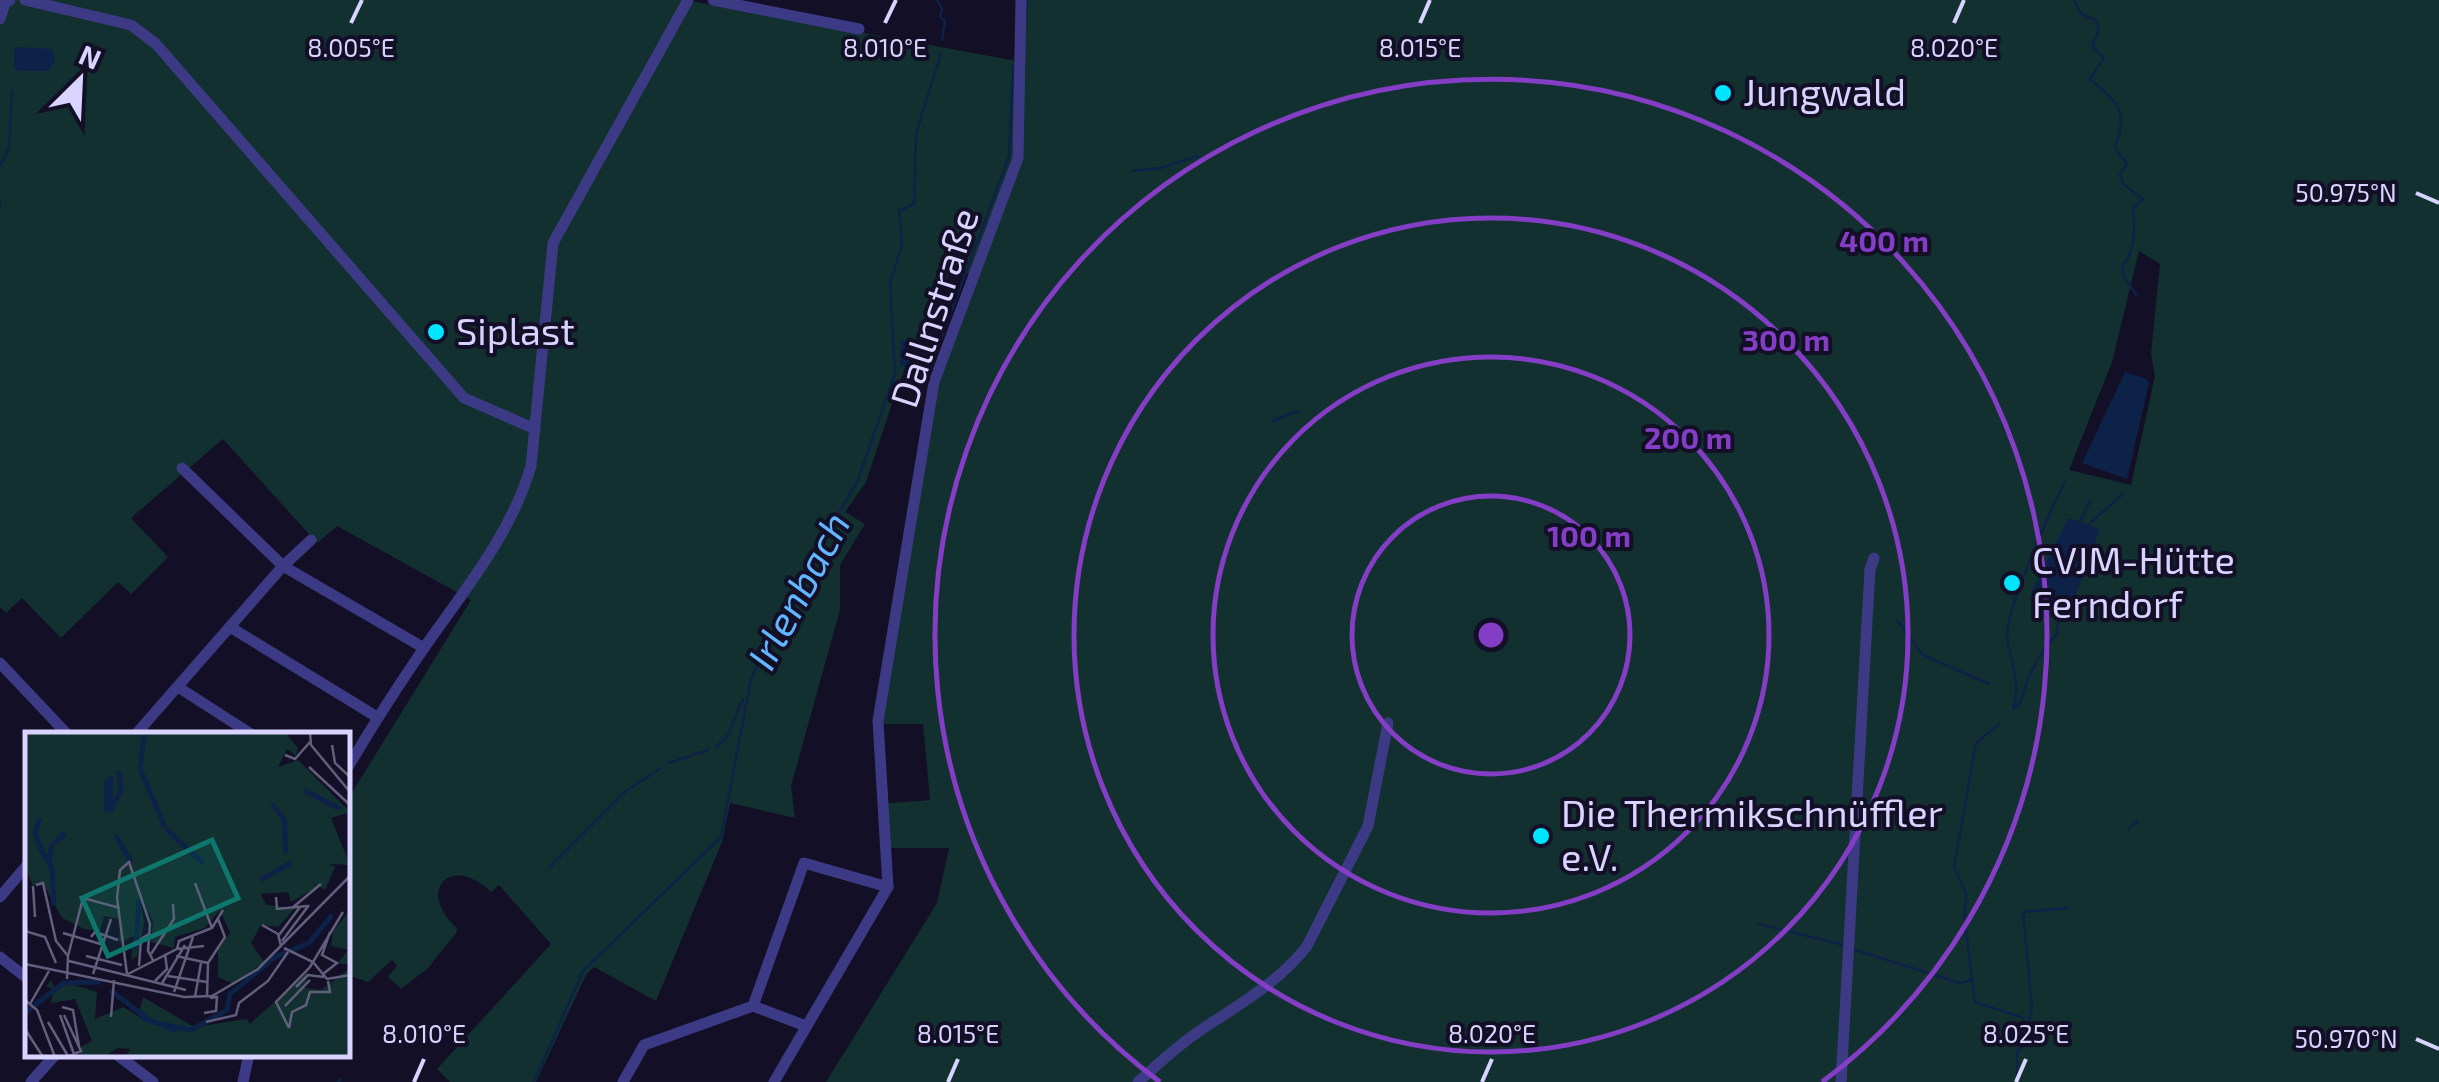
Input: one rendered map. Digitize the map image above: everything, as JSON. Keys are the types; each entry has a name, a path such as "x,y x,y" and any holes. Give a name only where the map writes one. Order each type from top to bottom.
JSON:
{"street":[{"path":"0,20 5,3 10,0"},
{"path":"25,0 130,25 156,44 464,398 534,429"},
{"path":"350,764 473,580 525,487 531,466 554,243 688,0"},
{"path":"713,0 858,30"},
{"name":"Dallnstraße","path":"888,887 878,721 934,382 1018,158 1022,0"},
{"path":"182,468 283,566 424,648"},
{"path":"138,732 283,566 311,540"},
{"path":"1842,1082 1870,568 1874,558"},
{"path":"230,627 377,718"},
{"path":"0,663 64,732"},
{"path":"178,687 248,732"},
{"path":"1138,1082 1179,1046 1270,982 1306,946 1368,826 1388,723"},
{"path":"753,1006 804,863 888,887 774,1082"},
{"path":"0,897 4,882 25,866"},
{"path":"0,957 25,977"},
{"path":"622,1082 644,1045 753,1006 806,1026"},
{"path":"31,1082 53,1057"},
{"path":"119,1057 138,1078 153,1082"},
{"path":"244,1079 259,1082"}],"green space":[{"path":"0,0 685,0 1022,62 1025,0 2439,0 2439,1082 826,1082 937,903 949,848 881,848 879,804 930,800 923,724 874,724 937,393 969,274 952,267 899,383 866,482 845,512 865,524 840,565 840,610 791,786 795,818 730,803 722,842 656,1001 594,967 586,975 536,1082 450,1082 437,1069 551,944 499,885 491,892 463,876 443,881 439,901 457,928 456,933 428,968 401,989 388,977 397,966 392,960 368,982 350,976 350,796 471,600 337,526 317,543 223,439 131,518 168,557 131,594 118,582 61,638 22,598 6,613 0,607","holes":["2139,251 2160,264 2151,354 2155,376 2131,485 2069,470 2112,362"]}],"water":[{"path":"14,49 50,49 55,61 49,71 18,71 14,68"},
{"path":"900,340 931,350 924,371 900,366"},
{"path":"2125,372 2149,383 2127,479 2082,463"},
{"path":"2068,518 2100,529 2070,610 2031,592"}],"waterway":[{"name":"Irlenbach","path":"937,0 942,9 940,17 945,21 942,40"},
{"path":"1026,18 1027,0"},
{"path":"2074,0 2081,14 2096,20 2099,30 2092,46 2104,58 2090,79 2119,109 2121,125 2115,148 2127,164 2120,174 2123,184 2143,199 2133,208 2132,246 2122,267 2136,295"},
{"name":"Irlenbach","path":"534,1082 583,971 721,837 751,679 784,608 858,480 895,373 890,284 902,244 899,211 914,204 916,133 941,54"},
{"path":"930,369 1009,156 1013,65"},
{"path":"0,166 9,148 12,91"},
{"path":"1132,171 1161,168 1198,156"},
{"path":"0,199 0,206"},
{"path":"1272,421 1298,411"},
{"path":"2013,709 2016,679 2008,644 2009,622 2065,482"},
{"path":"2088,525 2123,494"},
{"path":"2080,522 2090,501"},
{"path":"2014,708 2020,703 2039,657 2057,633 2059,617"},
{"path":"1897,620 1923,655 1989,684"},
{"path":"716,747 728,735 743,699"},
{"path":"1999,724 1976,743 1954,867 1967,895 1964,914 1975,1002 2024,1018 2018,1036 2025,1044 2017,1052 2017,1082"},
{"path":"669,763 708,750"},
{"path":"549,868 626,791 661,768"},
{"path":"2128,829 2137,822"},
{"path":"2025,1044 2032,1006 2023,912 2067,908"},
{"path":"1759,924 1843,945"},
{"path":"1855,950 1960,983 1972,980"},
{"path":"338,1082 341,1079"}],"place":[{"name":"Jungwald","path":"1723,93"},
{"name":"Siplast","path":"436,332"},
{"name":"CVJM-Hütte Ferndorf","path":"2012,583"},
{"name":"Die Thermikschnüffler e.V.","path":"1541,836"}]}
